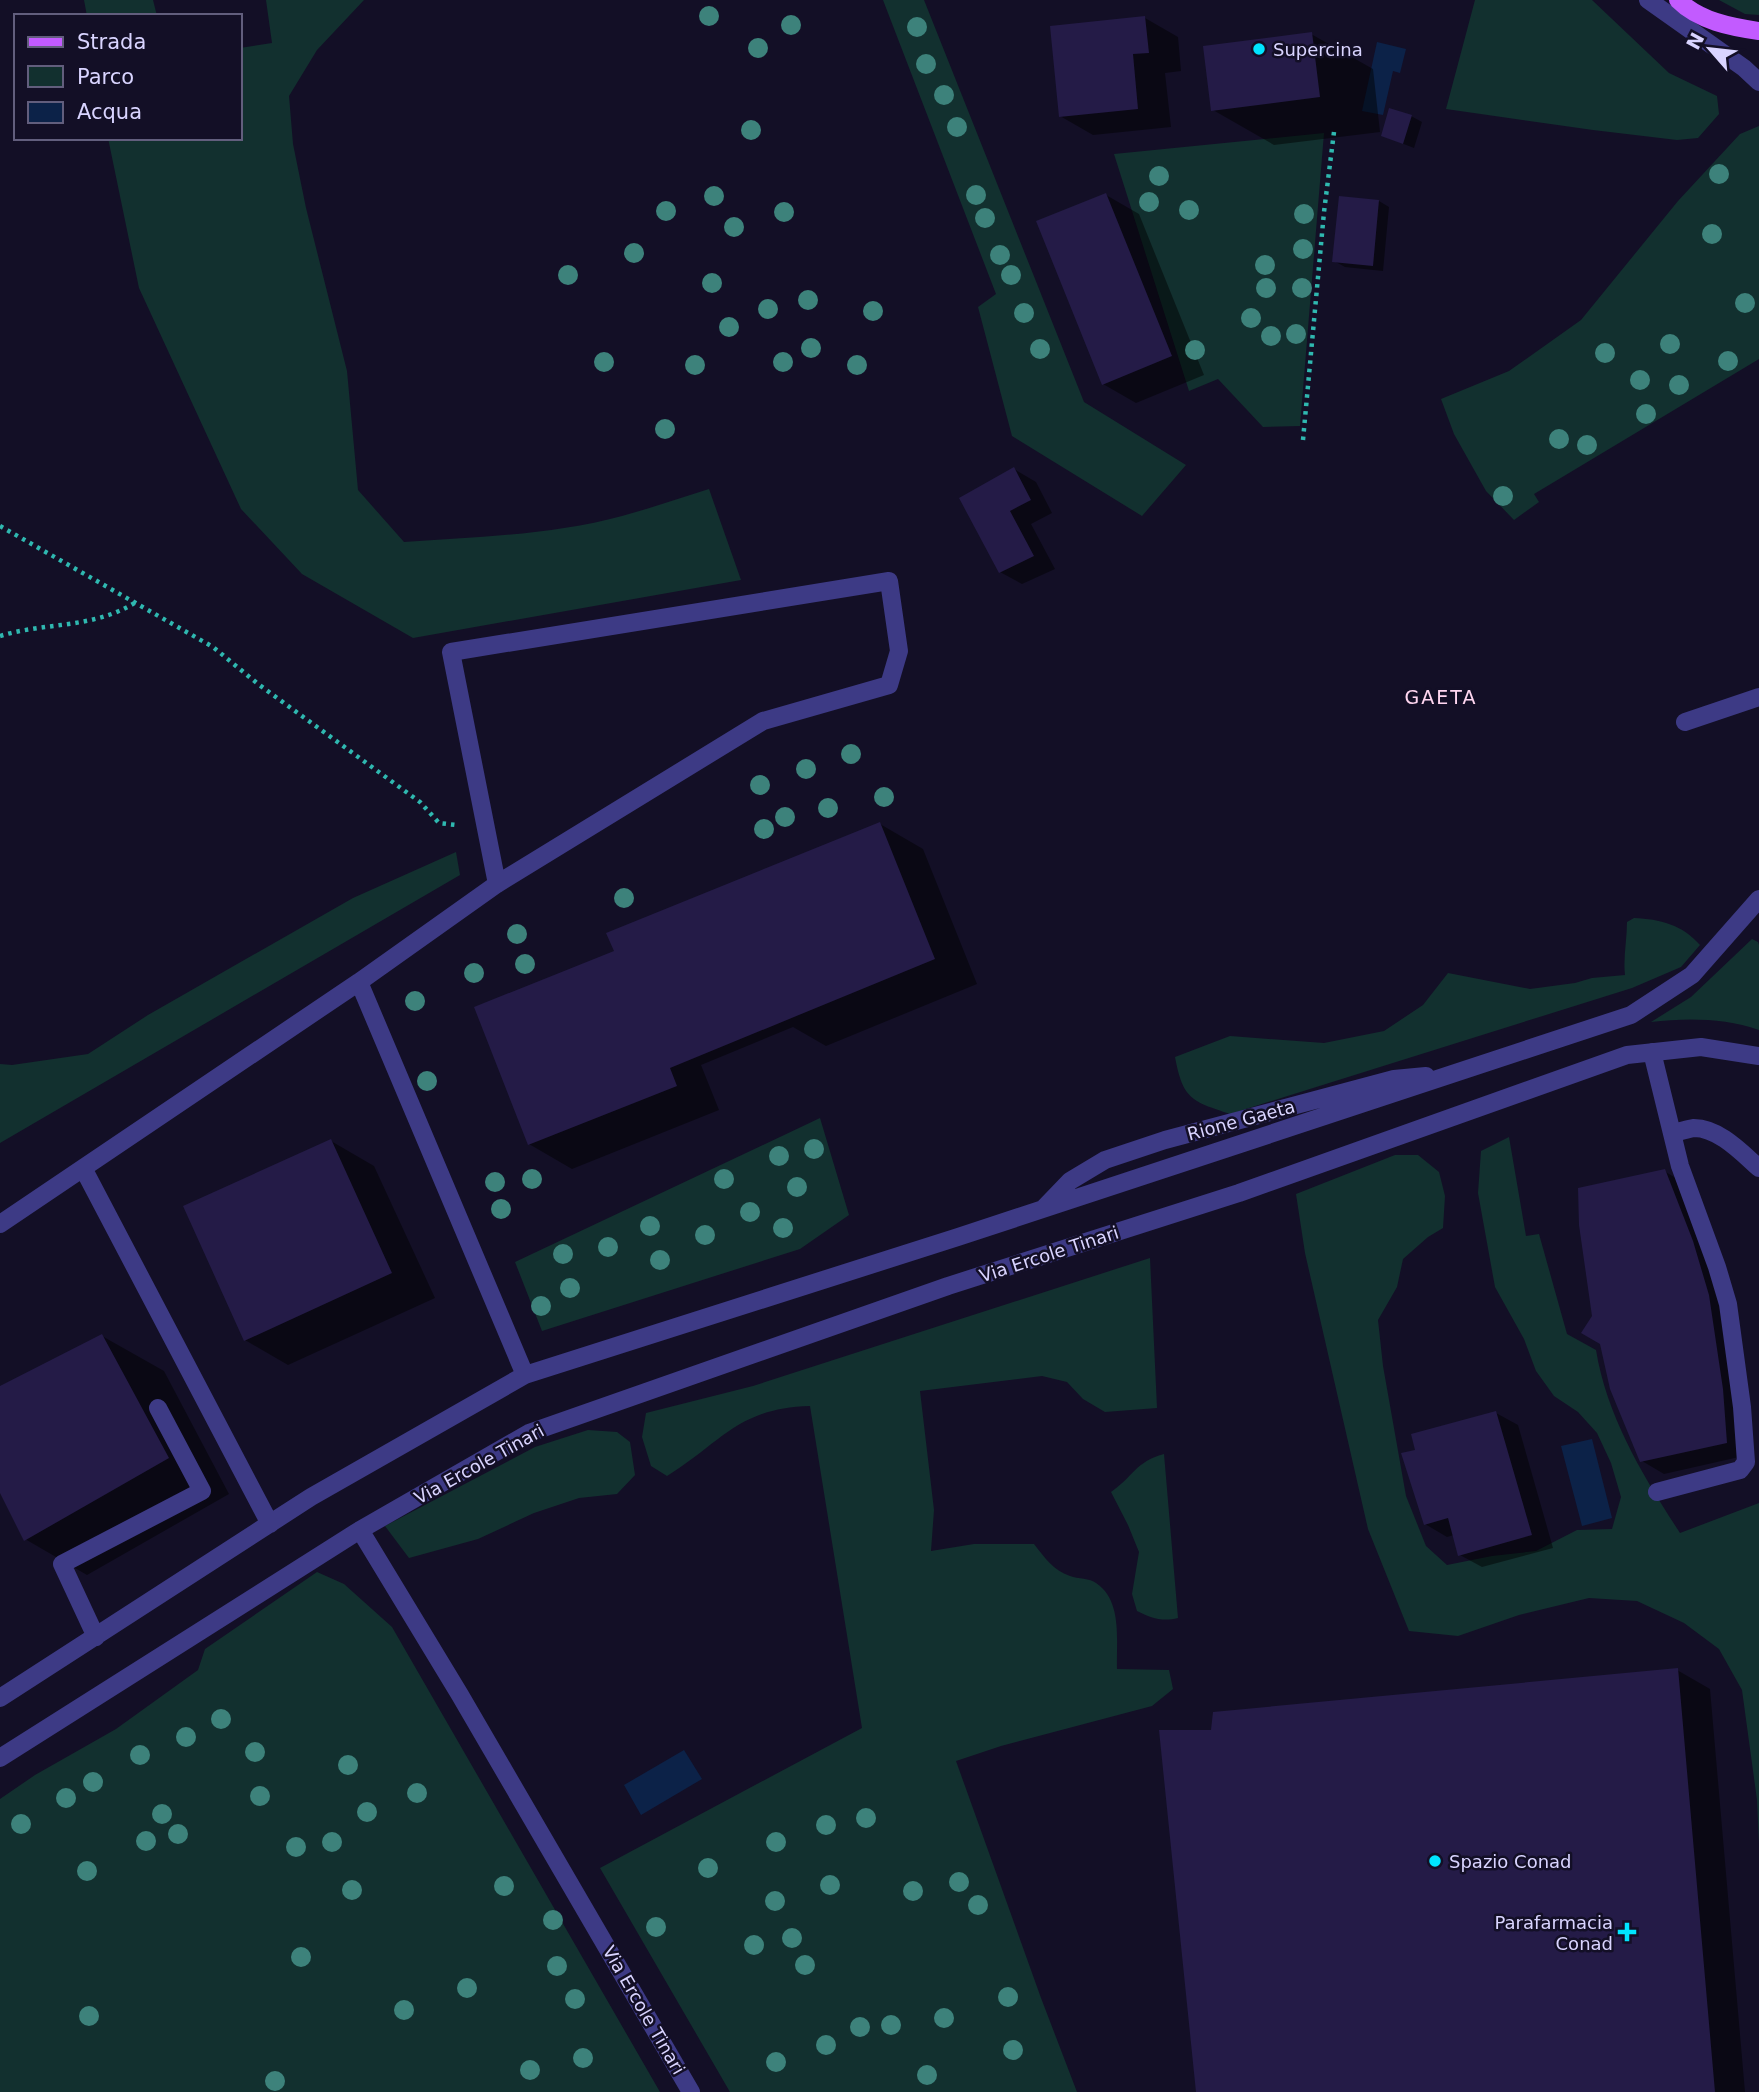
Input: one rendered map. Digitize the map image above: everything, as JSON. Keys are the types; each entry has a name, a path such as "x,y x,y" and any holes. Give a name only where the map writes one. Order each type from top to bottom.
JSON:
{"main road":[{"path":"1678,0 1685,7 1726,27 1759,31"}],"street":[{"path":"1648,0 1744,68 1759,82"},
{"path":"0,1224 359,982 497,884 763,721 889,685 899,651 889,581 451,653 497,884"},
{"path":"1685,722 1759,697"},
{"path":"0,1698 311,1497 525,1375 1632,1016 1692,975 1759,899"},
{"path":"359,982 525,1375"},
{"name":"Via Ercole Tinari","path":"0,1758 360,1530 528,1433 948,1286 1239,1193 1628,1055 1702,1047 1759,1056"},
{"path":"1652,1052 1680,1166 1728,1304 1752,1449 1740,1470 1657,1492"},
{"name":"Rione Gaeta","path":"1042,1209 1070,1181 1105,1160 1178,1137 1394,1079 1457,1073"},
{"path":"1672,1133 1695,1128 1709,1132 1735,1147 1759,1168"},
{"path":"83,1167 270,1524"},
{"path":"96,1637 62,1564 202,1491 158,1408"},
{"name":"Via Ercole Tinari","path":"360,1530 460,1695 691,2092"}],"path":[{"path":"1303,440 1334,132"},
{"path":"0,526 213,647 258,684 420,802 439,823 487,830"},
{"path":"0,636 25,628 62,626 105,617 120,612 135,602"}],"green space":[{"path":"84,0 153,0 156,14 87,14"},
{"path":"266,0 364,0 317,50 289,96 293,144 306,208 347,371 358,490 404,542 569,527 622,516 709,489 741,580 413,638 302,574 241,509 139,288 108,140 242,140 242,48 272,43"},
{"path":"883,0 924,0 1084,402 1186,465 1142,516 1012,436 978,307 996,294"},
{"path":"1475,0 1592,0 1669,73 1717,96 1719,114 1698,138 1677,140 1446,109"},
{"path":"1719,0 1759,0 1759,15 1745,14"},
{"path":"1759,126 1759,359 1534,494 1539,502 1514,520 1486,491 1454,434 1441,399 1509,371 1581,320 1678,201 1740,134"},
{"path":"1324,133 1300,426 1263,427 1218,379 1189,391 1114,154"},
{"path":"456,852 460,875 0,1143 0,1064 12,1065 88,1054 148,1015 353,898"},
{"path":"1634,918 1670,924 1686,932 1700,945 1681,967 1632,988 1230,1114 1206,1106 1191,1097 1178,1071 1175,1057 1230,1036 1324,1043 1384,1031 1423,1005 1448,973 1530,989 1625,975 1627,922"},
{"path":"1752,939 1759,945 1759,1030 1705,1020 1651,1022 1691,997"},
{"path":"820,1118 849,1215 800,1249 542,1331 515,1262"},
{"path":"1509,1137 1526,1236 1539,1234 1567,1334 1596,1350 1609,1399 1628,1445 1680,1533 1759,1503 1759,1844 1757,1800 1742,1690 1719,1649 1684,1623 1637,1601 1589,1598 1519,1615 1458,1636 1409,1631 1368,1529 1305,1253 1296,1194 1395,1155 1418,1155 1439,1172 1445,1196 1443,1228 1403,1259 1397,1287 1378,1320 1383,1366 1406,1496 1426,1546 1447,1565 1536,1551 1577,1530 1612,1529 1621,1497 1611,1463 1597,1433 1578,1412 1554,1396 1536,1371 1524,1339 1495,1287 1478,1193 1481,1151"},
{"path":"1150,1258 1157,1408 1105,1412 1083,1399 1067,1382 1042,1376 920,1391 934,1510 931,1551 974,1544 1034,1544 1059,1570 1070,1576 1093,1581 1111,1600 1116,1622 1117,1669 1169,1670 1173,1689 1152,1706 1001,1746 956,1761 1077,2092 730,2092 600,1868 862,1728 810,1406 785,1408 748,1420 667,1476 651,1466 642,1437 646,1413 753,1386"},
{"path":"588,1430 617,1432 630,1442 635,1475 617,1494 579,1498 534,1513 478,1539 409,1558 385,1526 535,1447"},
{"path":"1164,1454 1178,1618 1167,1620 1137,1611 1132,1594 1139,1552 1111,1492 1141,1465"},
{"path":"317,1572 344,1584 392,1627 660,2092 0,2092 0,1799 35,1775 116,1729 198,1670 205,1649"}],"water":[{"path":"1377,42 1406,49 1400,73 1393,71 1383,115 1362,111"},
{"path":"1592,1439 1612,1518 1582,1526 1561,1446"},
{"path":"684,1750 702,1779 641,1815 624,1785"}],"building":[{"path":"1145,16 1149,53 1133,54 1138,109 1059,117 1050,26"},
{"path":"1312,32 1320,97 1211,111 1203,46"},
{"path":"1389,108 1412,115 1403,144 1381,136"},
{"path":"1106,193 1172,356 1102,385 1036,221"},
{"path":"1339,196 1379,200 1373,266 1332,262"},
{"path":"1014,467 1031,500 1010,511 1034,556 999,573 959,498"},
{"path":"880,822 935,959 670,1068 677,1086 528,1145 474,1007 614,951 606,933"},
{"path":"331,1139 392,1273 244,1341 183,1206"},
{"path":"1665,1169 1693,1241 1709,1295 1723,1389 1727,1443 1640,1462 1610,1389 1600,1344 1581,1333 1592,1316 1579,1225 1578,1188"},
{"path":"102,1334 169,1458 24,1541 0,1493 0,1386"},
{"path":"1496,1411 1532,1535 1458,1556 1448,1518 1424,1525 1401,1453 1415,1450 1411,1434"},
{"path":"1678,1668 1715,2092 1196,2092 1159,1730 1211,1730 1213,1712"}],"place":[{"name":"Supercina","path":"1259,49"},
{"name":"Spazio Conad","path":"1435,1861"},
{"name":"Parafarmacia Conad","path":"1627,1932"}],"district":[{"name":"GAETA","path":"1441,697"}]}
